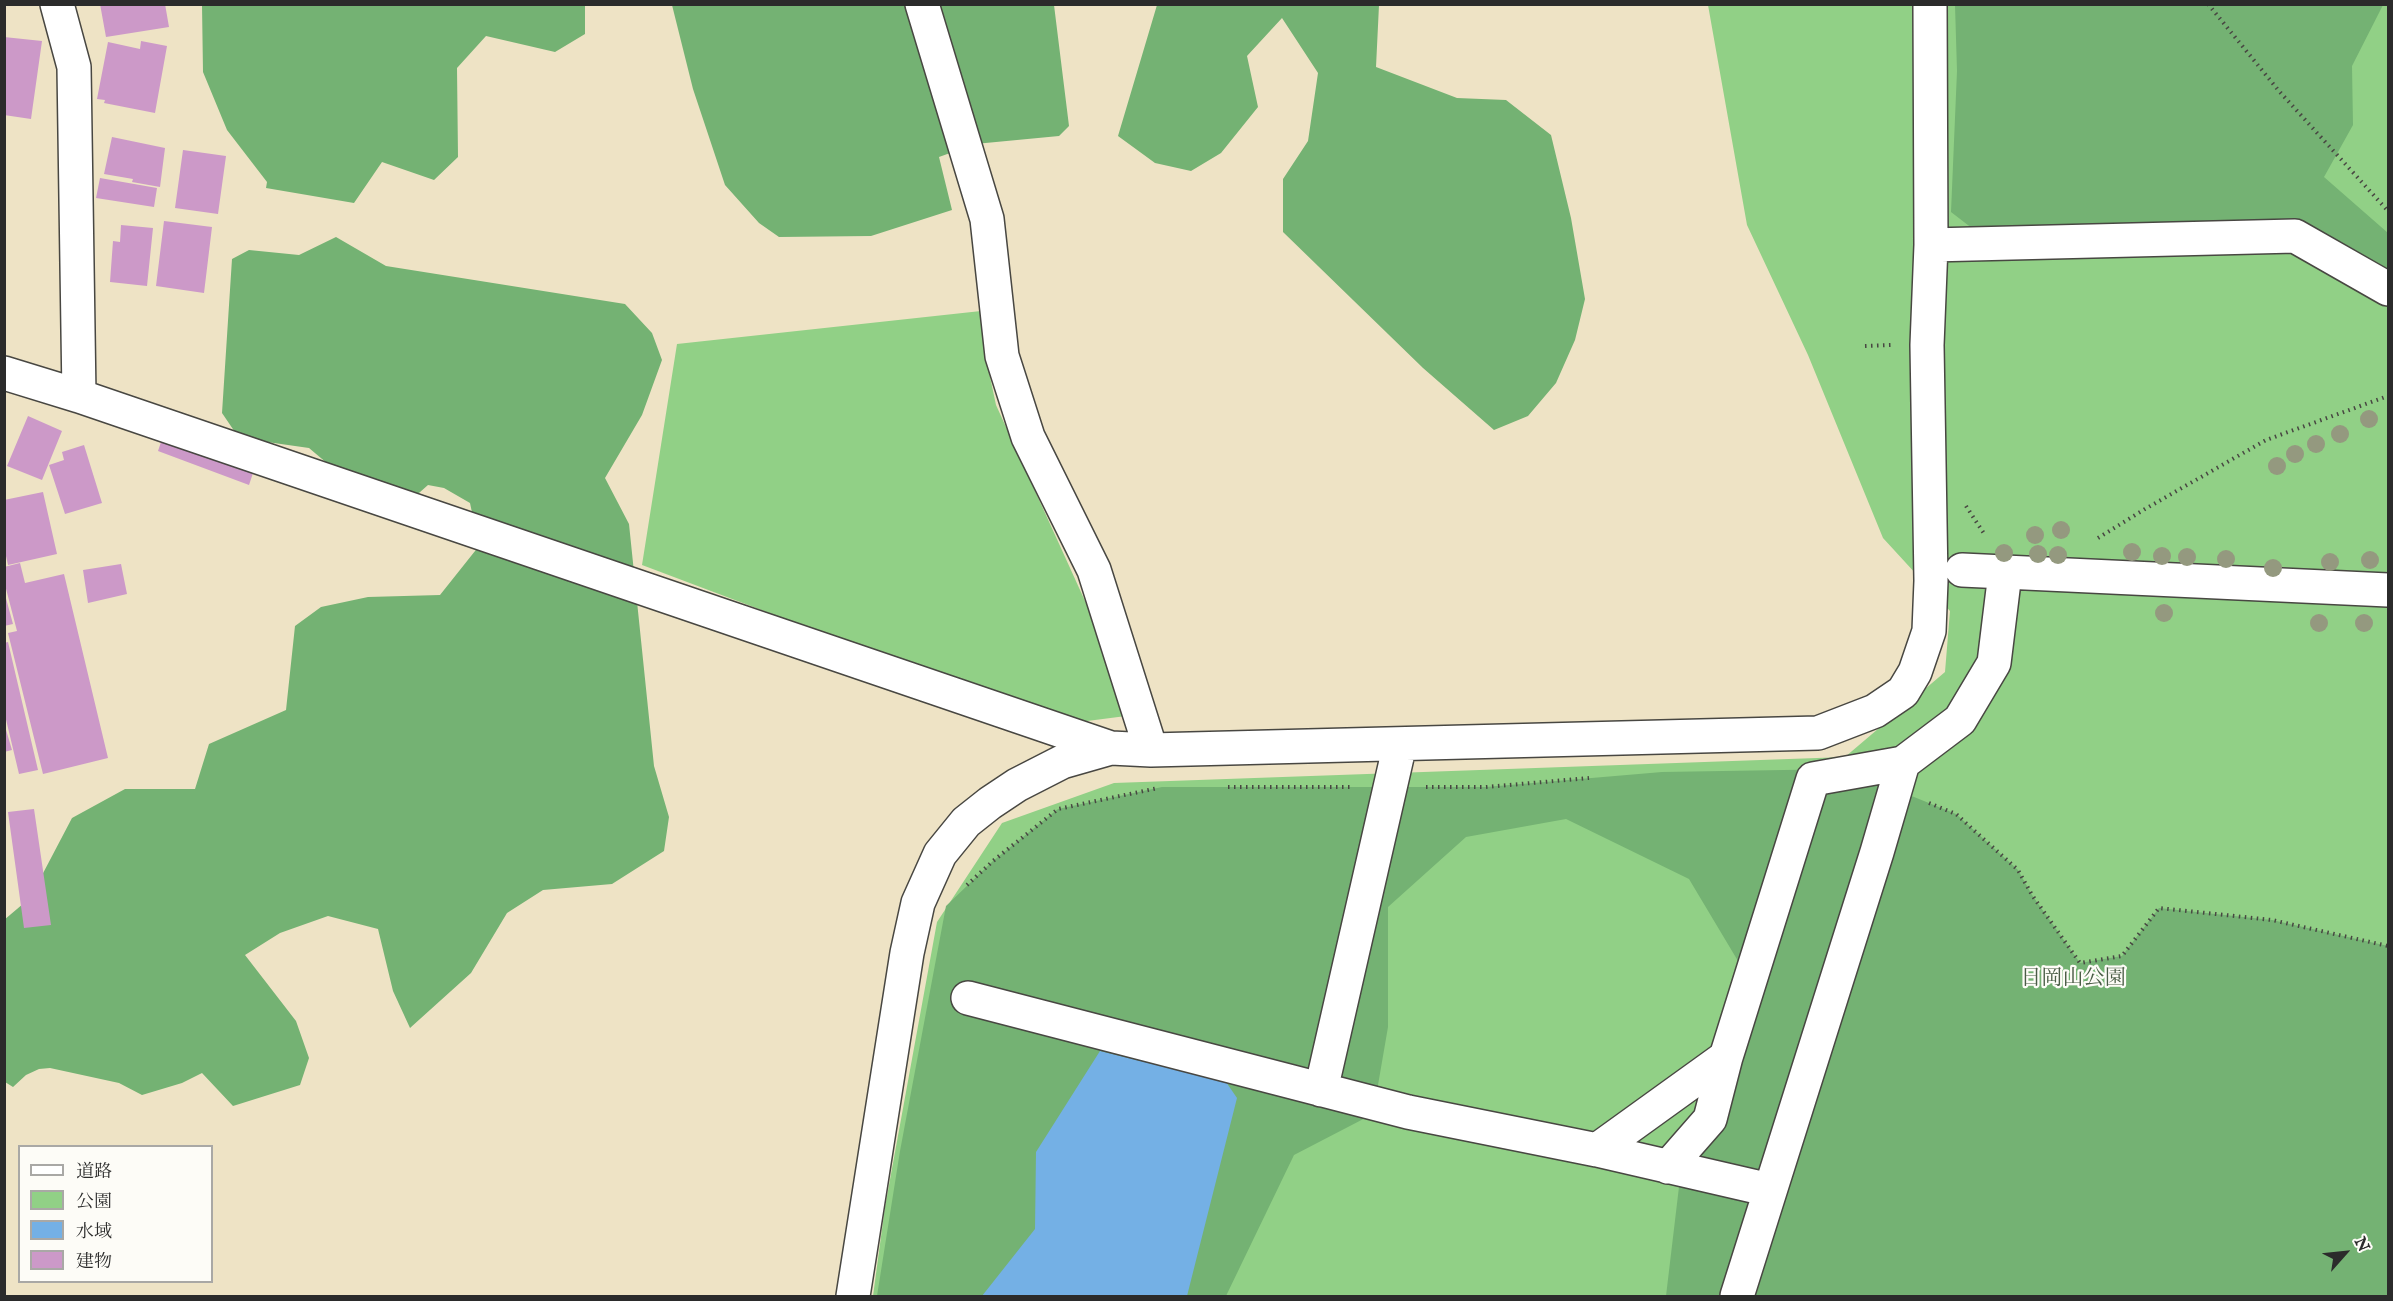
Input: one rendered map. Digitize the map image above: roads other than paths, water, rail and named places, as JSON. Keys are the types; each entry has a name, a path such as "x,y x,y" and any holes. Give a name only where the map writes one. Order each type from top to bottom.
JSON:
{"street":[{"path":"57,4 74,67 79,396"},
{"path":"922,4 987,219 1002,356 1028,437 1094,570 1152,750"},
{"path":"4,373 79,396 1111,748 1152,750 1818,733 1875,711 1903,692 1915,672 1929,631 1931,581 1927,345 1931,245 1930,4"},
{"path":"1931,245 2295,236 2388,289"},
{"path":"1962,570 2388,590"},
{"path":"1668,1167 1710,1119 1726,1056 1814,779 1903,764 1960,720 1994,663 2005,573"},
{"path":"1321,1090 1400,744"},
{"path":"853,1296 907,953 918,903 940,854 966,822 1017,785 1062,762 1111,748"},
{"path":"1742,1293 1770,1190 1903,764"},
{"path":"968,998 1408,1113 1597,1149 1770,1190"},
{"path":"1597,1149 1726,1056"}],"water":[{"path":"1100,1051 1226,1082 1237,1098 1187,1296 982,1296 1035,1229 1036,1152"}],"park label":[{"name":"日岡山公園","path":"2073,980"}]}
